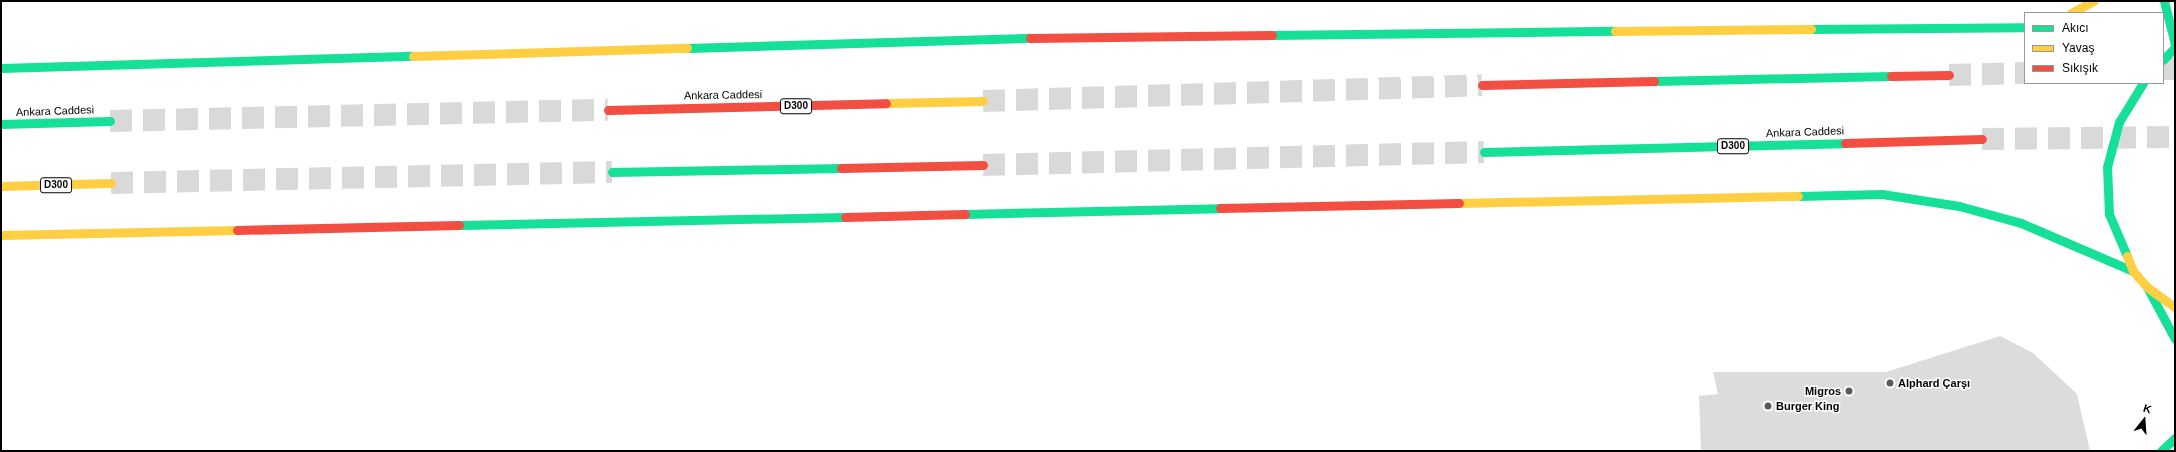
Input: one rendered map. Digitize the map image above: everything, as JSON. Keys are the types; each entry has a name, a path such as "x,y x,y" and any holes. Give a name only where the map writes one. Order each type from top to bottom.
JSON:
{"main road":[{"path":"2073,12 2094,1"},
{"path":"2164,1 2175,46"},
{"path":"1,68 1064,37 2024,27"},
{"path":"2164,44 2175,46"},
{"path":"2164,59 2175,46"},
{"path":"1482,85 1949,75"},
{"path":"2142,84 2119,122 2107,167 2109,214 2133,271 2147,286 2175,307"},
{"name":"Ankara Caddesi","path":"608,110 983,101"},
{"name":"Ankara Caddesi","path":"1,124 110,121"},
{"name":"Ankara Caddesi","path":"1484,152 1982,139"},
{"path":"612,172 983,165"},
{"name":"D300","path":"1,186 111,184"},
{"path":"1,235 1882,194 1959,206 2021,222 2133,271"},
{"path":"2147,286 2175,339"},
{"path":"2161,451 2175,438"}],"building":[{"name":"Alphard Çarşı","path":"2000,336 2033,353 2077,394 2090,451 1701,451 1699,396 1718,394 1713,372 1886,372"}],"tunnel":[{"path":"2164,69 2175,69"},
{"path":"1949,75 2024,73"},
{"path":"983,101 1482,85"},
{"path":"110,121 608,110"},
{"path":"1982,139 2175,137"},
{"path":"983,165 1484,152"},
{"path":"111,183 612,172"}],"traffic: fast":[{"path":"2164,1 2175,44"},
{"path":"1811,29 2024,27"},
{"path":"1272,35 1615,31"},
{"path":"687,48 1030,38"},
{"path":"2164,59 2175,47"},
{"path":"1,68 413,56"},
{"path":"1654,81 1891,76"},
{"path":"2127,256 2109,214 2107,167 2119,122 2142,84"},
{"path":"1,124 110,121"},
{"path":"1484,152 1845,143"},
{"path":"612,172 841,168"},
{"path":"1798,196 1882,194 1959,206 2021,223 2133,271"},
{"path":"965,214 1220,208"},
{"path":"459,225 845,217"},
{"path":"2147,287 2175,339"},
{"path":"2161,451 2175,438"}],"traffic: slow":[{"path":"2073,12 2094,1"},
{"path":"1615,31 1811,29"},
{"path":"413,56 687,48"},
{"path":"886,103 983,101"},
{"path":"1,186 111,183"},
{"path":"1459,203 1798,196"},
{"path":"1,235 237,230"},
{"path":"2127,256 2133,271 2147,287 2175,307"}],"traffic: jam":[{"path":"1030,38 1272,35"},
{"path":"1891,76 1949,75"},
{"path":"1482,85 1654,81"},
{"path":"608,110 886,103"},
{"path":"1845,143 1982,139"},
{"path":"841,168 983,165"},
{"path":"1220,208 1459,203"},
{"path":"845,217 965,214"},
{"path":"237,230 459,225"}],"place":[{"name":"Alphard Çarşı","path":"1890,383"},
{"name":"Migros","path":"1849,391"},
{"name":"Burger King","path":"1768,406"}]}
